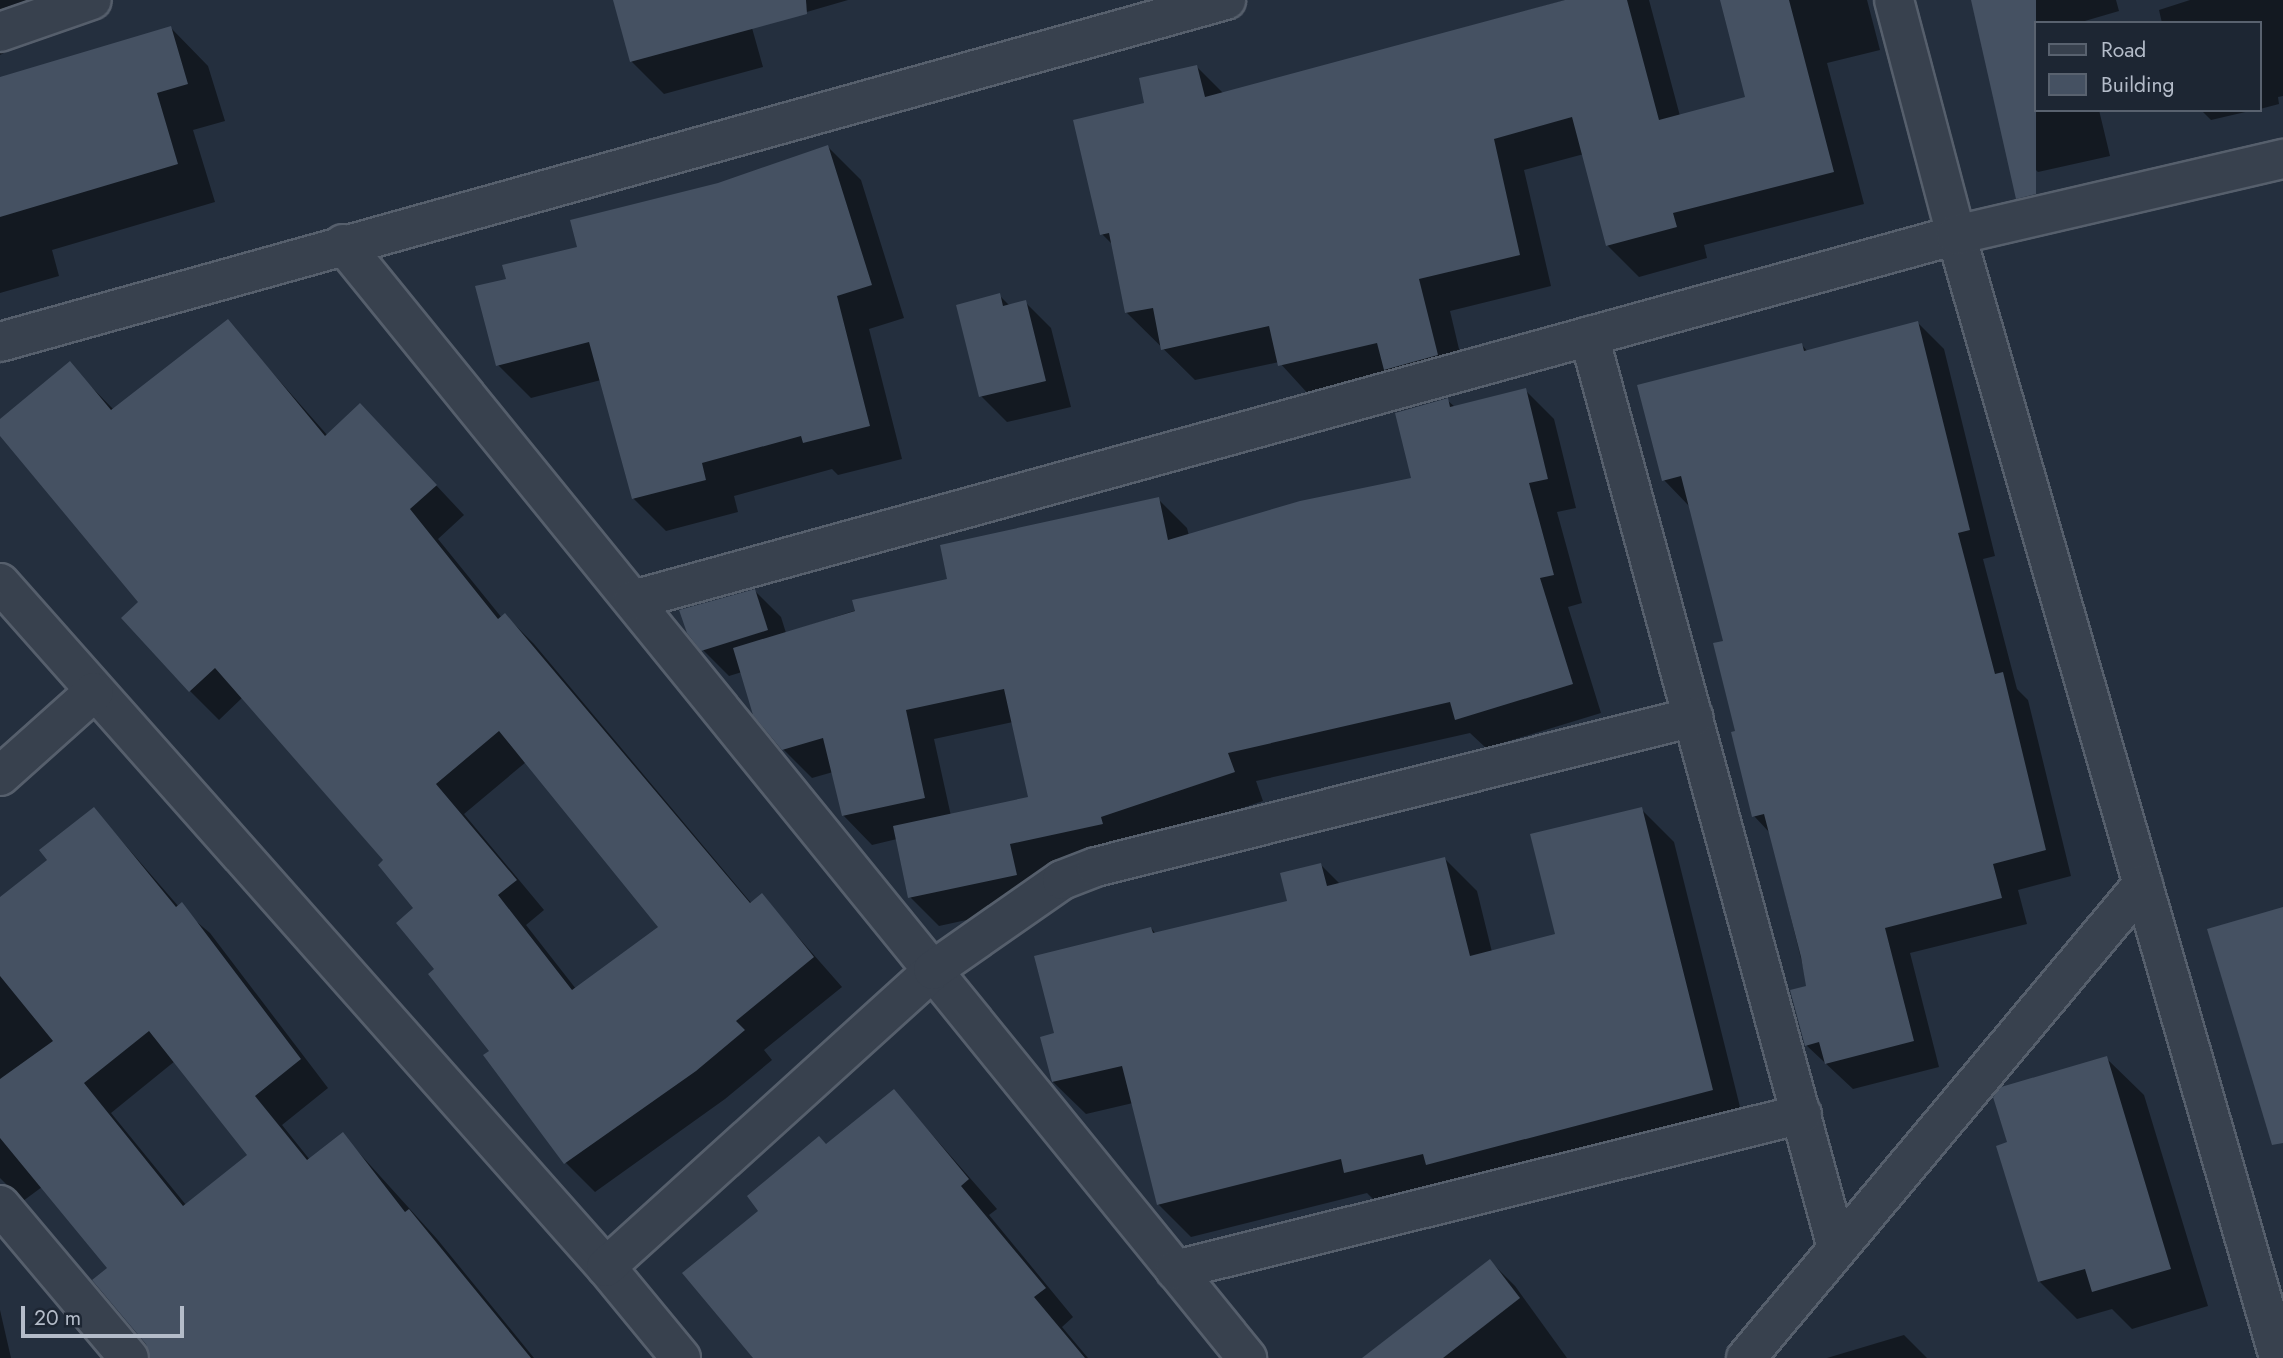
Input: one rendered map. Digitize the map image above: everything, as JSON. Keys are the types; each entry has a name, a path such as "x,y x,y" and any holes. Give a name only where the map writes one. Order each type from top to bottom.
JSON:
{"street":[{"path":"0,32 92,0"},
{"path":"0,342 342,244 1226,0"},
{"path":"1894,0 1956,235 2279,1358"},
{"path":"632,600 1956,235 2283,159"},
{"path":"342,244 1247,1358"},
{"path":"1589,336 1837,1248"},
{"path":"0,583 607,1267 681,1358"},
{"path":"0,776 94,692"},
{"path":"607,1267 933,970 1028,900 1096,867 1693,717"},
{"path":"1746,1358 2143,884"},
{"path":"1175,1270 1802,1114"},
{"path":"0,1205 129,1358"}],"building":[{"path":"613,0 806,0 807,14 630,62"},
{"path":"1565,0 1627,0 1659,120 1745,97 1720,0 1789,0 1834,172 1673,213 1677,227 1606,246 1572,117 1494,139 1520,255 1419,279 1438,355 1384,370 1377,343 1278,366 1269,326 1161,350 1153,308 1125,313 1109,233 1100,235 1073,120 1144,103 1139,78 1197,65 1205,97"},
{"path":"1971,0 2036,0 2036,194 2016,199"},
{"path":"171,26 188,84 157,93 178,164 0,217 0,77"},
{"path":"828,145 872,285 837,296 870,426 803,443 801,436 702,463 706,480 632,499 589,342 496,366 475,286 506,279 502,265 577,247 570,220 718,183"},
{"path":"1000,293 1003,306 1026,300 1046,381 979,397 956,305"},
{"path":"228,319 325,436 360,403 437,485 410,509 498,619 505,613 750,903 762,893 814,957 736,1021 745,1030 696,1071 564,1164 483,1055 489,1051 428,974 434,969 396,923 413,908 378,865 383,860 215,668 189,692 121,618 138,602 0,436 0,419 70,361 111,410","holes":["499,731 658,927 572,990 498,895 517,880 436,784"]},
{"path":"1918,321 1970,530 1958,533 1995,674 2003,672 2046,850 1993,864 2002,898 1885,928 1914,1041 1825,1064 1819,1042 1805,1046 1790,990 1806,986 1801,957 1764,814 1752,817 1731,732 1735,731 1713,643 1723,641 1681,476 1662,481 1637,385 1802,343 1804,351"},
{"path":"1526,388 1548,479 1529,483 1554,575 1540,578 1573,684 1455,720 1450,702 1228,753 1235,772 1101,817 1103,824 1010,844 1017,875 908,898 893,826 1028,797 1004,689 906,710 925,798 842,816 823,738 782,750 753,715 733,648 855,611 852,600 947,579 940,545 1159,497 1168,540 1300,501 1411,478 1395,413 1448,398 1450,407"},
{"path":"755,589 768,630 701,651 687,633 679,610"},
{"path":"94,807 176,907 182,902 301,1059 255,1096 307,1160 343,1132 405,1212 409,1209 531,1358 150,1358 146,1344 92,1280 107,1268 0,1138 0,1079 53,1041 0,976 0,897 47,860 39,850","holes":["149,1031 247,1155 183,1206 84,1083"]},
{"path":"1642,807 1713,1090 1426,1165 1423,1154 1344,1173 1341,1159 1157,1205 1122,1066 1052,1082 1040,1037 1054,1033 1034,956 1151,927 1153,933 1287,901 1280,873 1321,863 1327,886 1445,857 1470,956 1555,934 1530,834"},
{"path":"2283,907 2283,1143 2272,1145 2207,929"},
{"path":"2107,1056 2171,1269 2092,1292 2085,1269 2038,1282 1996,1146 2007,1142 1993,1097 2001,1087"},
{"path":"894,1089 969,1179 961,1186 1046,1288 1034,1297 1085,1358 753,1358 682,1273 758,1211 747,1196 819,1136 826,1144"},
{"path":"1490,1259 1520,1298 1443,1358 1362,1358"}]}
